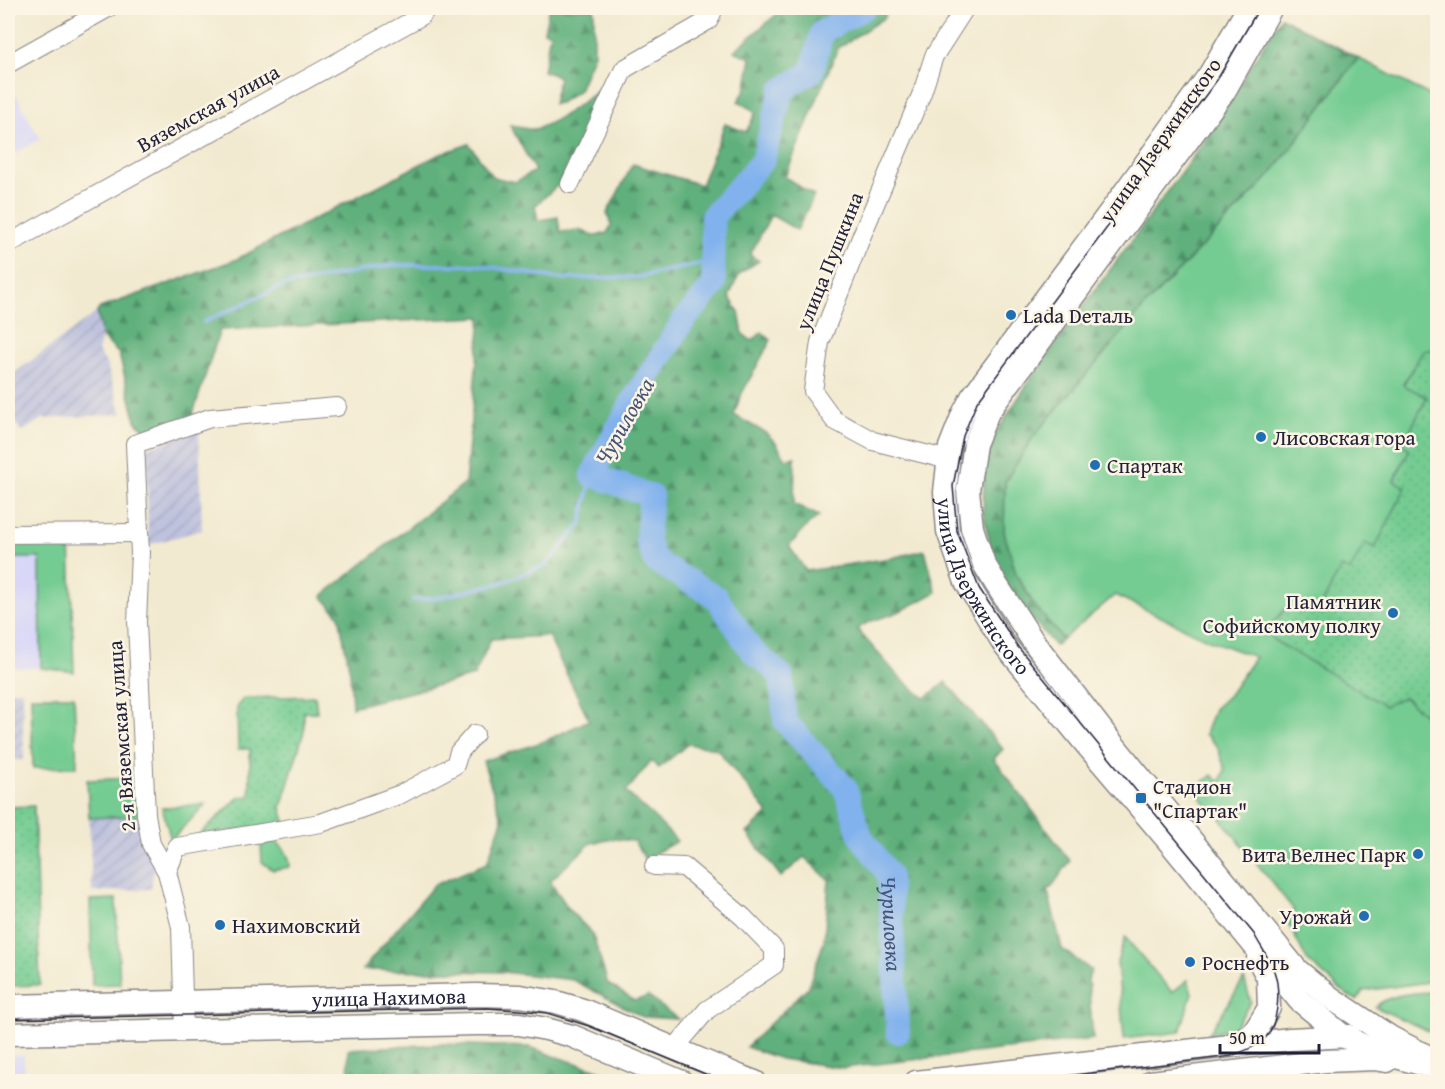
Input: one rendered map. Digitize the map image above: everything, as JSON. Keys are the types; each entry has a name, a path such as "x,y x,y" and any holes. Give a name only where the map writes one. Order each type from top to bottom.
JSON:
{"main road":[{"name":"улица Дзержинского","path":"1248,8 1210,74 972,397 950,447 945,492 948,531 966,582 1004,644 1299,1000 1343,1036 1375,1051 1434,1066"},
{"name":"улица Дзержинского","path":"1271,8 1225,90 988,412 975,444 968,490 972,528 984,564 1033,641 1114,746 1297,970 1331,998 1434,1066"},
{"path":"1228,1047 1253,1034 1269,1008 1268,978 1242,932"},
{"path":"1234,1071 1272,1054 1290,1039 1299,1018 1297,970"},
{"name":"улица Нахимова","path":"8,1006 476,995 520,996 556,1002 583,1010 755,1082"},
{"name":"улица Нахимова","path":"8,1034 519,1024 572,1036 682,1082"},
{"path":"916,1082 1290,1039 1343,1036 1390,1038"},
{"path":"1151,1082 1325,1061 1375,1059 1434,1066"}],"street":[{"path":"8,64 108,8"},
{"name":"Вяземская улица","path":"8,244 422,16 427,8"},
{"path":"570,184 624,69 709,20 714,8"},
{"name":"улица Пушкина","path":"949,460 873,441 834,420 813,391 820,342 862,235 922,93 934,56 964,8"},
{"name":"2-я Вяземская улица","path":"184,1030 181,927 167,872 151,844 146,814 137,622 140,553 135,444 210,418 337,407"},
{"path":"8,534 139,534"},
{"path":"167,872 177,847 321,823 401,794 455,765 459,752 475,734"},
{"path":"654,866 684,867 743,917 774,948 774,965 707,1010 674,1049"}],"shaded area":[{"path":"8,83 40,139 8,158"},
{"path":"97,312 102,337 98,351 106,363 122,414 41,419 22,432 8,414 8,378"},
{"path":"199,430 202,530 148,545 147,448"},
{"path":"40,557 41,668 8,668 8,558"},
{"path":"22,690 24,760 8,760 8,691"},
{"path":"138,816 154,867 151,889 92,892 89,818"},
{"path":"8,1055 24,1055 25,1081 8,1081"}],"green space":[{"path":"549,8 594,8 594,54 579,90 560,103 553,104 559,77 543,71 550,33 544,31"},
{"path":"784,8 886,8 885,17 838,48 785,177 814,196 797,230 771,215 750,255 759,261 740,273 729,296 739,312 743,334 752,341 762,332 771,340 740,397 734,415 766,433 776,443 786,459 795,457 794,504 819,516 789,546 806,571 891,558 925,550 936,592 904,609 857,629 899,677 925,698 946,682 1003,749 994,759 1070,861 1048,892 1062,949 1091,970 1088,979 1093,1039 843,1068 781,1059 746,1047 808,987 824,941 829,880 804,857 781,877 747,833 768,813 717,749 688,744 659,768 651,761 626,792 677,841 645,859 634,841 614,839 591,843 550,881 571,912 592,933 608,984 635,1001 648,996 678,1019 643,1017 573,980 503,972 362,970 434,885 487,863 502,820 483,761 545,741 589,720 548,636 491,639 474,676 352,707 350,672 339,616 322,596 465,483 481,317 220,330 192,417 148,433 136,422 119,354 102,337 97,312 100,308 235,260 438,155 469,144 493,177 515,182 535,171 510,125 531,129 542,127 570,111 604,86 607,87 559,184 535,206 538,220 558,217 560,232 579,230 596,236 607,233 611,225 607,213 633,164 701,185 725,124 746,132 756,112 738,101 745,91 751,58 734,51"},
{"path":"1281,17 1358,58 1272,173 1143,308 1033,437 1005,482 1004,532 1016,574 1034,605 1063,639 1055,646 1011,594 992,554 983,513 984,471 995,434 1039,366 1206,138"},
{"name":"Спартак","path":"1358,58 1437,99 1437,350 1423,351 1403,384 1427,397 1403,445 1410,449 1394,480 1406,487 1375,548 1350,572 1341,567 1317,614 1403,697 1437,725 1438,962 1428,982 1363,991 1357,1000 1347,995 1307,960 1287,921 1294,910 1213,809 1211,810 1194,790 1212,775 1220,782 1225,769 1217,746 1205,734 1214,709 1229,695 1255,657 1209,640 1115,595 1063,639 1034,605 1016,574 1004,532 1005,482 1033,437 1143,308 1272,173"},
{"path":"1433,349 1438,351 1437,725 1404,697 1385,706 1272,639 1270,626 1293,601 1318,613 1341,567 1350,571 1365,543 1375,548 1406,487 1394,481 1410,449 1403,445 1427,397 1403,385 1423,351"},
{"path":"70,539 74,672 41,668 40,558 8,558 8,540"},
{"path":"31,696 74,696 77,767 33,768"},
{"path":"315,696 317,712 304,712 304,731 281,808 286,824 199,835 239,797 250,796 250,749 238,749 237,706 244,698"},
{"path":"135,778 138,816 89,818 87,780"},
{"path":"206,804 171,840 162,808"},
{"path":"34,806 40,985 8,986 8,807"},
{"path":"275,841 286,852 290,867 273,870 262,862 261,845"},
{"path":"116,899 120,984 92,985 90,900"},
{"path":"1125,937 1172,992 1188,980 1192,993 1180,1032 1124,1039 1117,962"},
{"path":"1244,979 1251,1002 1235,1027 1208,1035"},
{"path":"1437,991 1437,1035 1375,1007 1396,996"},
{"path":"444,1044 530,1047 632,1081 349,1081 348,1049"}],"waterway":[{"name":"Чуриловка","path":"864,8 822,32 812,71 782,90 763,160 712,217 714,285 683,321 631,404 592,475 651,496 647,540 655,561 716,597 752,651 781,675 785,721 845,788 861,837 889,875 898,1032"},
{"path":"204,322 282,286 392,265 480,265 561,279 638,277 713,261"},
{"path":"413,600 436,598 500,583 546,565 581,524 592,475"}],"tram line":[{"path":"1015,1082 1231,1056 1261,1042 1272,1028 1275,1019 1278,999 1276,979 1270,962 1254,934 1018,647 979,588 957,531 953,486 963,436 977,402 1217,80 1259,8"},
{"path":"8,1019 487,1008 519,1010 547,1013 589,1026 725,1082"}],"place":[{"name":"Lada Dеталь","path":"1011,315"},
{"name":"Лисовская гора","path":"1261,437"},
{"name":"Спартак","path":"1095,465"},
{"name":"Памятник Софийскому полку","path":"1393,613"},
{"name":"Стадион \"Спартак\"","path":"1141,798"},
{"name":"Вита Велнес Парк","path":"1418,854"},
{"name":"Урожай","path":"1364,916"},
{"name":"Нахимовский","path":"220,925"},
{"name":"Роснефть","path":"1190,962"}]}
